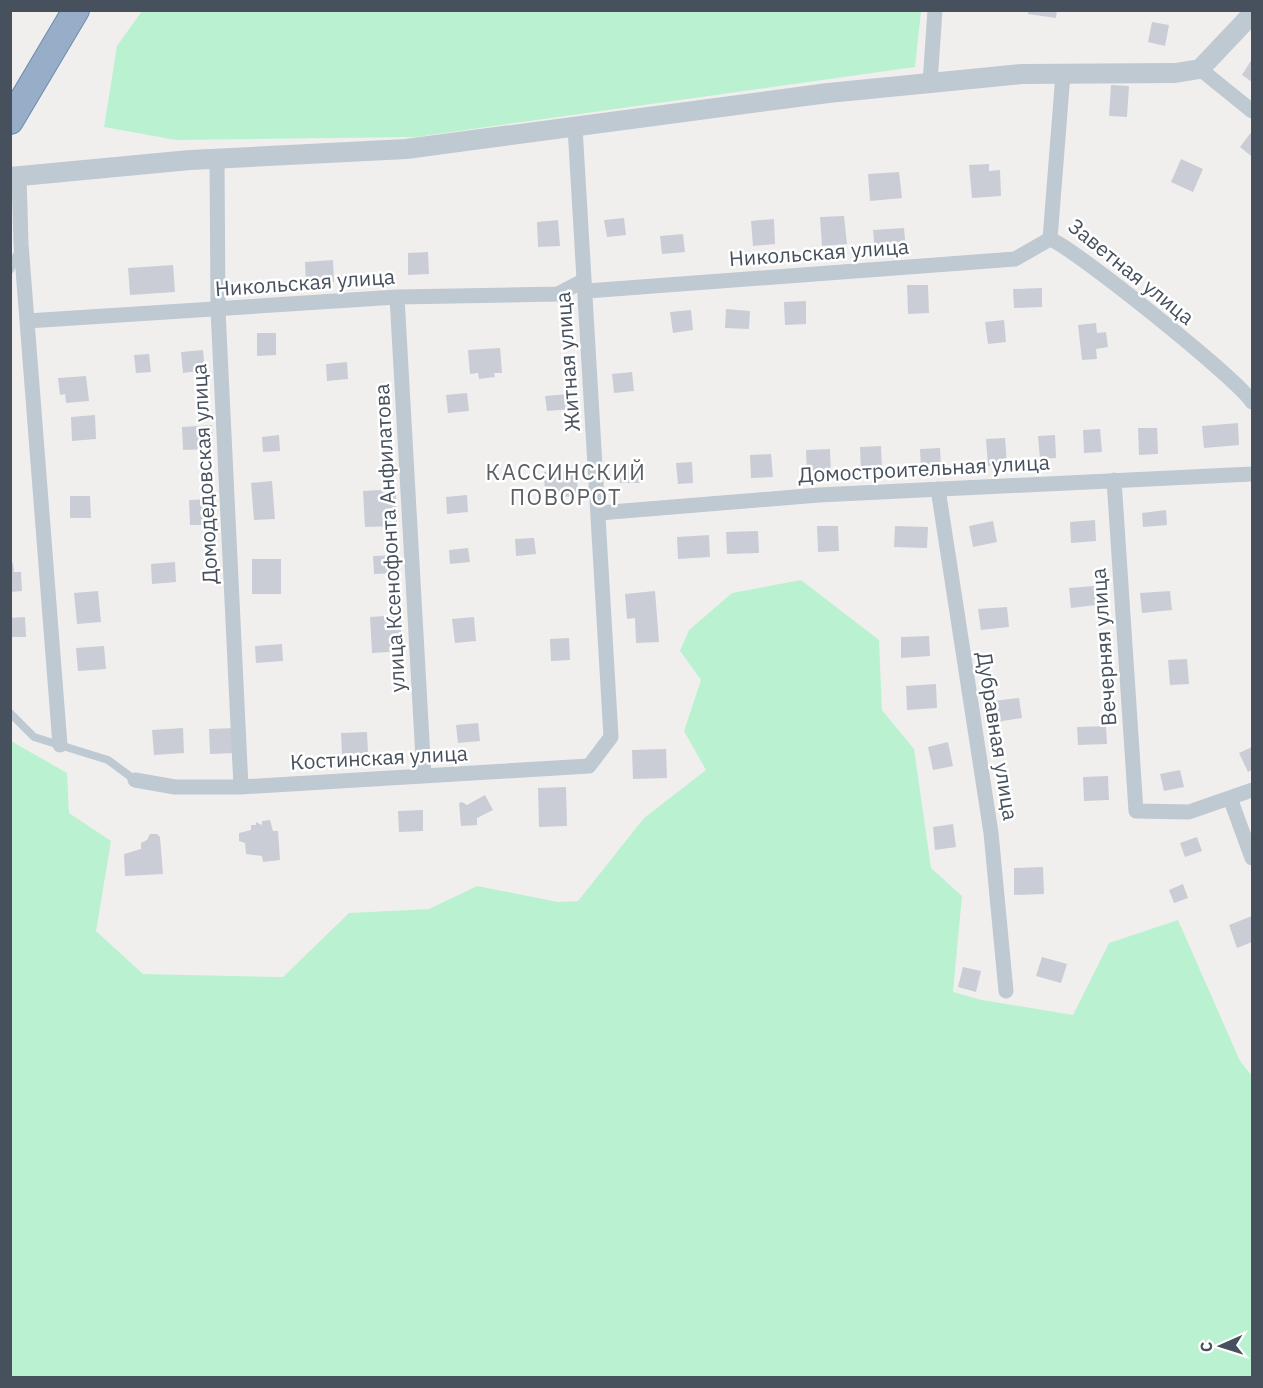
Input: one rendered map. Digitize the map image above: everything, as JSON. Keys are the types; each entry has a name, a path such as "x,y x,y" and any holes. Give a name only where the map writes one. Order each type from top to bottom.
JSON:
{"highway":[{"path":"10,121 76,10"}],"street":[{"path":"930,83 935,10"},
{"path":"60,745 15,177 217,159 406,149 828,93 1022,74 1175,73 1200,69 1252,14"},
{"path":"1200,69 1252,111"},
{"name":"Заветная улица","path":"1063,74 1050,239 1095,270 1228,377 1252,402"},
{"name":"Житная улица","path":"575,127 611,737"},
{"name":"Домодедовская улица","path":"217,159 218,310 241,787"},
{"name":"Никольская улица","path":"27,321 397,297 558,294 585,286 1015,260 1050,239"},
{"name":"улица Ксенофонта Анфилатова","path":"397,297 424,776"},
{"name":"Домостроительная улица","path":"598,513 819,495 1252,474"},
{"name":"Вечерняя улица","path":"1114,480 1136,811 1189,812 1230,798"},
{"name":"Дубравная улица","path":"938,489 991,833 1006,991"},
{"name":"Костинская улица","path":"135,780 175,787 241,787 589,766 611,737"},
{"path":"1252,790 1230,798 1252,858"}],"lane":[{"path":"10,270 21,244"},
{"path":"10,713 34,737 108,760 135,780"}],"green space":[{"path":"142,11 921,11 915,67 416,137 176,140 104,127 117,46"},
{"path":"801,580 879,640 882,710 914,749 931,868 962,896 953,992 982,1000 1073,1015 1109,943 1178,920 1240,1061 1252,1076 1252,1377 11,1377 11,741 67,773 69,813 111,841 96,931 143,974 283,977 349,913 429,909 477,886 558,902 578,901 644,818 706,770 684,731 701,680 680,651 689,630 732,593"}],"building":[{"path":"1028,10 1057,10 1056,18 1028,14"},
{"path":"1152,22 1169,25 1165,46 1148,42"},
{"path":"1252,59 1252,82 1242,75"},
{"path":"1111,85 1129,86 1127,117 1109,116"},
{"path":"1252,131 1252,153 1251,156 1240,147"},
{"path":"1181,159 1203,169 1193,192 1171,182"},
{"path":"989,164 989,171 1000,170 1001,196 972,198 969,165"},
{"path":"899,172 902,198 870,201 868,174"},
{"path":"844,216 847,244 822,246 820,217"},
{"path":"624,218 626,235 607,237 604,220"},
{"path":"774,219 775,244 753,246 751,221"},
{"path":"558,220 560,246 538,247 537,222"},
{"path":"904,228 906,250 875,252 873,230"},
{"path":"683,234 685,252 662,254 660,236"},
{"path":"428,252 429,274 408,275 408,253"},
{"path":"333,260 334,282 306,284 305,262"},
{"path":"173,265 175,292 130,295 128,268"},
{"path":"907,285 928,285 929,313 908,314"},
{"path":"1042,288 1042,307 1014,308 1013,289"},
{"path":"806,301 806,324 785,325 784,302"},
{"path":"726,309 750,311 749,329 725,328"},
{"path":"691,310 693,330 673,333 670,312"},
{"path":"1004,320 1006,342 988,344 985,322"},
{"path":"1096,323 1097,333 1106,332 1108,347 1096,349 1097,359 1082,360 1078,325"},
{"path":"257,333 276,333 276,355 257,356"},
{"path":"500,348 502,373 494,373 495,377 479,379 478,373 470,374 468,350"},
{"path":"203,350 205,370 183,373 181,352"},
{"path":"149,354 151,372 136,373 134,355"},
{"path":"347,362 348,379 327,381 326,364"},
{"path":"632,372 634,391 614,393 612,374"},
{"path":"86,376 89,401 66,403 65,394 60,395 58,378"},
{"path":"467,393 469,411 448,413 446,395"},
{"path":"569,394 571,409 547,411 545,396"},
{"path":"95,415 96,439 72,441 71,417"},
{"path":"1238,423 1239,445 1204,448 1202,426"},
{"path":"212,425 213,449 183,450 182,427"},
{"path":"1138,428 1157,428 1158,454 1139,455"},
{"path":"1100,429 1102,452 1084,453 1083,430"},
{"path":"279,435 280,451 263,452 262,437"},
{"path":"1055,435 1056,458 1040,459 1038,436"},
{"path":"1005,438 1007,465 988,466 986,439"},
{"path":"881,446 882,471 861,472 860,447"},
{"path":"940,448 941,467 921,467 920,449"},
{"path":"830,449 831,474 807,475 806,450"},
{"path":"771,454 773,477 751,478 750,455"},
{"path":"692,462 693,483 678,484 676,463"},
{"path":"620,464 640,464 640,483 620,483"},
{"path":"577,470 578,496 545,498 544,472"},
{"path":"272,481 275,519 254,520 251,483"},
{"path":"396,489 397,526 365,527 363,491"},
{"path":"467,495 468,512 447,514 446,497"},
{"path":"70,496 90,496 91,518 70,518"},
{"path":"210,499 211,525 190,525 189,500"},
{"path":"1166,510 1167,525 1143,527 1142,513"},
{"path":"1095,520 1096,541 1071,543 1070,522"},
{"path":"993,521 997,542 973,547 969,526"},
{"path":"817,526 838,526 839,551 818,552"},
{"path":"895,526 928,527 927,548 894,547"},
{"path":"758,531 759,553 727,554 726,532"},
{"path":"709,535 710,557 678,559 677,537"},
{"path":"534,538 536,554 516,556 515,539"},
{"path":"468,548 470,562 450,564 449,550"},
{"path":"399,555 400,573 374,574 373,556"},
{"path":"252,559 281,559 281,594 252,594"},
{"path":"175,562 176,582 152,584 151,564"},
{"path":"13,563 14,572 21,572 22,591 10,592 10,564"},
{"path":"1094,586 1096,605 1071,608 1069,588"},
{"path":"98,591 101,622 77,624 74,593"},
{"path":"655,591 659,642 636,643 635,618 627,619 625,594"},
{"path":"1170,591 1172,610 1142,613 1140,593"},
{"path":"1007,607 1009,627 981,630 978,609"},
{"path":"400,615 402,651 372,653 370,617"},
{"path":"25,617 26,637 10,637 10,618"},
{"path":"474,617 476,641 455,643 452,619"},
{"path":"929,636 930,656 901,658 901,637"},
{"path":"569,638 570,660 551,661 550,639"},
{"path":"282,644 283,661 256,663 255,646"},
{"path":"104,646 106,669 78,671 76,648"},
{"path":"1187,659 1189,684 1170,685 1168,660"},
{"path":"936,684 937,708 907,710 906,686"},
{"path":"1019,698 1022,718 996,722 993,701"},
{"path":"478,723 480,741 458,743 456,725"},
{"path":"1106,726 1107,744 1078,745 1077,727"},
{"path":"183,728 184,753 154,755 152,730"},
{"path":"235,728 236,753 210,754 209,729"},
{"path":"367,732 368,753 342,754 341,733"},
{"path":"948,742 953,766 933,770 928,747"},
{"path":"1252,747 1252,770 1248,772 1239,753"},
{"path":"666,749 667,778 633,779 632,750"},
{"path":"1180,770 1184,787 1164,791 1160,774"},
{"path":"1108,776 1109,800 1084,801 1083,777"},
{"path":"566,787 567,826 539,827 538,788"},
{"path":"485,795 493,810 477,818 477,825 461,826 459,803 467,805"},
{"path":"423,810 423,831 399,832 398,811"},
{"path":"270,820 273,831 278,831 280,860 263,862 262,856 246,854 245,843 239,841 239,833 251,830 251,825 256,825 256,822 262,825 262,821"},
{"path":"953,824 956,847 935,850 933,827"},
{"path":"150,834 157,834 160,837 163,874 125,876 124,854 141,849 141,843 147,840"},
{"path":"1197,837 1202,851 1185,857 1180,843"},
{"path":"1043,867 1044,894 1014,895 1014,868"},
{"path":"1183,884 1188,898 1174,903 1169,890"},
{"path":"1252,916 1252,942 1237,948 1229,925"},
{"path":"1042,957 1067,964 1061,983 1036,976"},
{"path":"963,967 981,971 976,992 958,987"}],"district":[{"name":"КАССИНСКИЙ ПОВОРОТ","path":"566,485"}]}
